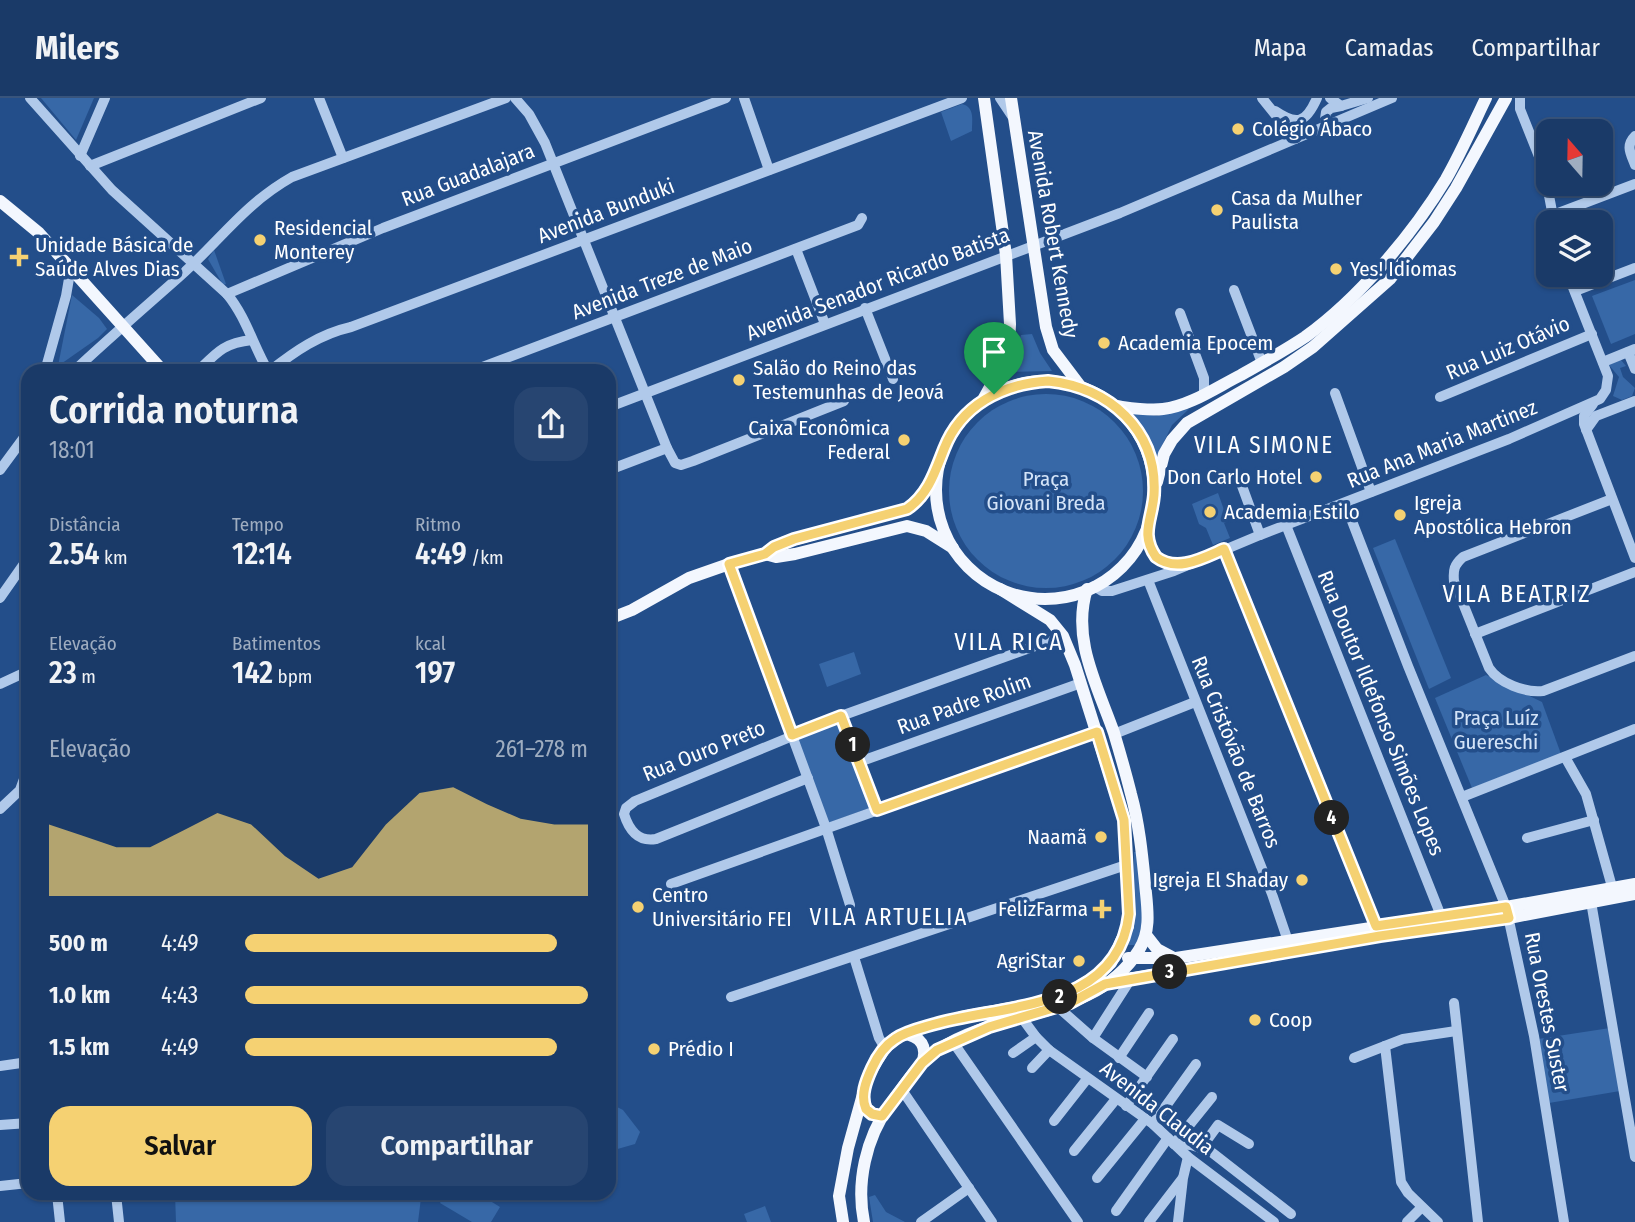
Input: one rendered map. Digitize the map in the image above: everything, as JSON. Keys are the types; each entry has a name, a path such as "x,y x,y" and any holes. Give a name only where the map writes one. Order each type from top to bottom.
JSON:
{"main road":[{"path":"983,401 1004,362 1009,346 1006,256 984,98"},
{"name":"Avenida Robert Kennedy","path":"1011,98 1049,340 1062,363 1082,387"},
{"path":"1000,589 1041,598 1068,596 1091,588 1115,573 1127,561 1146,531 1164,454 1172,440 1187,423 1261,382 1313,347 1390,279 1434,222 1462,178 1506,98"},
{"path":"1115,406 1162,410 1174,407 1262,363 1305,336 1342,306 1383,263 1422,214 1446,178 1483,100"},
{"path":"0,201 39,233 157,364"},
{"path":"616,616 689,578 765,554 794,539 907,509 921,497 938,469 946,445 958,424 983,401 1006,388 1030,382 1048,381 1082,387 1115,406 1132,425 1146,448 1153,474 1154,492"},
{"path":"938,469 938,509 943,530 953,548 972,571 1050,620 1063,636 1082,683 1124,820 1128,926 1111,963"},
{"path":"765,554 776,557 795,554 907,526 926,531 953,548"},
{"path":"864,1222 860,1196 868,1151 882,1116 922,1063 937,1050 953,1042 989,1027 1059,1008 1105,984 1121,972 1134,957 1146,935 1148,917 1140,836 1114,734 1086,655 1084,599 1091,588"},
{"path":"1124,820 1132,831 1140,836"},
{"path":"1105,984 1290,946 1613,893 1635,884"},
{"path":"1613,893 1635,894"},
{"path":"1378,931 1441,916 1508,912"},
{"path":"1146,935 1157,949 1176,958"},
{"path":"844,1222 839,1196 842,1176 868,1076 885,1048 904,1034 962,1017 1056,998 1084,984 1111,963 1134,957 1176,958 1290,946"},
{"path":"904,1034 916,1037 922,1042 925,1054 922,1063"},
{"path":"863,1095 864,1105 869,1113 882,1116"}],"street":[{"path":"30,98 130,208 227,294 242,314 265,364"},
{"path":"80,156 105,98"},
{"path":"90,166 261,98"},
{"path":"319,98 343,158"},
{"path":"82,364 192,264 235,219 270,190 292,177 506,98"},
{"path":"515,98 535,123 554,163 675,463 681,465 693,461 844,401"},
{"name":"Rua Guadalajara","path":"227,294 351,240 726,98"},
{"path":"744,98 769,170"},
{"name":"Avenida Bunduki","path":"278,364 324,336 961,98"},
{"name":"Avenida Robert Kennedy","path":"1000,98 1014,120"},
{"path":"1262,98 1295,139"},
{"path":"1275,111 1289,120 1298,121 1308,114 1317,98"},
{"path":"1330,98 1341,106"},
{"path":"1330,125 1326,121 1326,112 1331,108 1368,98"},
{"name":"Avenida Senador Ricardo Batista","path":"616,404 1177,190 1392,98"},
{"path":"1506,98 1520,109"},
{"path":"1520,98 1520,109 1544,169 1551,210"},
{"path":"1635,136 1628,147 1635,165"},
{"path":"1574,210 1635,184"},
{"name":"Avenida Treze de Maio","path":"491,364 858,225 862,218"},
{"path":"796,249 825,324"},
{"path":"49,364 71,267"},
{"path":"1575,291 1635,268"},
{"path":"1573,287 1608,376 1606,390 1610,398 1624,405"},
{"path":"1234,290 1262,363"},
{"path":"865,309 893,379"},
{"path":"1180,313 1210,391"},
{"name":"Rua Luiz Otávio","path":"1440,397 1592,334"},
{"path":"206,364 225,346 252,340"},
{"path":"1602,362 1632,350 1635,369"},
{"name":"Rua Ana Maria Martinez","path":"1091,588 1108,592 1148,580 1509,439 1596,401 1606,390"},
{"path":"1335,393 1371,492"},
{"path":"1596,401 1583,418 1635,558"},
{"path":"1586,430 1596,416 1635,401"},
{"path":"0,470 21,442"},
{"path":"616,467 667,448"},
{"path":"1238,475 1260,535"},
{"path":"1612,499 1474,552 1456,563 1453,570 1454,582 1494,675 1532,692 1548,690 1635,656"},
{"name":"Rua Orestes Suster","path":"1345,503 1508,912 1534,1036 1564,1222"},
{"name":"Rua Doutor Ildefonso Simões Lopes","path":"1286,525 1441,916"},
{"path":"1146,531 1151,551 1162,562 1192,562"},
{"path":"1224,549 1378,931"},
{"path":"729,564 826,828 850,905"},
{"path":"0,598 21,568"},
{"path":"1475,634 1635,572"},
{"name":"Rua Cristóvão de Barros","path":"1148,580 1290,946"},
{"name":"Rua Ouro Preto","path":"807,778 647,841 637,836 624,814 626,808 635,801 792,735 1063,636"},
{"path":"0,684 21,674"},
{"name":"Rua Padre Rolim","path":"859,762 1082,683"},
{"path":"1114,734 1195,702"},
{"path":"841,716 877,810"},
{"path":"1462,797 1635,729"},
{"path":"671,884 1097,732"},
{"path":"1565,757 1586,794 1613,893"},
{"path":"0,809 21,788"},
{"path":"1527,838 1594,820"},
{"path":"730,997 1126,865"},
{"path":"1590,897 1635,1157"},
{"path":"854,957 879,1038 885,1048"},
{"path":"1093,1038 1132,977"},
{"path":"1454,1003 1478,1222"},
{"path":"1059,1008 1093,1038 1146,1077"},
{"path":"1119,1058 1149,1013"},
{"name":"Avenida Claudia","path":"1021,1018 1049,1049 1149,1122 1266,1220"},
{"path":"1354,1058 1420,1035 1456,1031"},
{"path":"1013,1053 1036,1037"},
{"path":"1126,1106 1173,1039"},
{"path":"953,1042 1078,1222"},
{"path":"1385,1046 1401,1182 1408,1194 1438,1222"},
{"path":"1032,1068 1049,1049"},
{"path":"0,1066 21,1063"},
{"path":"1097,1178 1149,1122 1196,1064"},
{"path":"1054,1121 1087,1079"},
{"path":"902,1090 992,1222"},
{"path":"1116,1212 1171,1141 1212,1097"},
{"path":"1074,1150 1116,1099"},
{"path":"0,1125 21,1124"},
{"path":"1191,1145 1207,1140 1218,1125 1249,1144"},
{"path":"1171,1141 1210,1151 1291,1214"},
{"path":"1178,1222 1188,1157"},
{"path":"1149,1222 1183,1178"},
{"path":"0,1186 21,1184"},
{"path":"921,1222 969,1188"},
{"path":"58,1200 60,1222"},
{"path":"117,1200 119,1222"},
{"path":"1408,1222 1421,1208"}],"green space":[{"path":"41,98 94,98 76,140"},
{"path":"962,104 971,111 972,131 951,141 941,112"},
{"path":"214,250 226,284 223,285 208,259"},
{"path":"1635,280 1635,334 1611,344 1592,296"},
{"path":"72,295 99,318 107,329 58,364"},
{"path":"1032,334 1052,371 1008,372 1021,335"},
{"path":"1618,360 1626,366 1620,368 1623,377 1635,388 1632,396 1622,400 1613,396 1619,377 1609,365"},
{"name":"Praça Giovani Breda","path":"1046,394 1083,401 1115,422 1136,454 1143,491 1136,528 1115,560 1083,581 1046,588 1009,581 977,560 956,528 949,491 956,454 977,422 1009,401"},
{"path":"1189,409 1172,425 1155,460 1147,436 1127,412 1157,416"},
{"name":"Academia Estilo","path":"1218,493 1228,521 1224,523 1230,538 1213,545 1206,528 1199,524 1192,504"},
{"path":"1395,539 1451,678 1429,689 1373,548"},
{"path":"854,652 861,674 827,687 819,664"},
{"name":"Praça Luíz Guereschi","path":"1486,675 1542,702 1561,754 1472,788 1435,698"},
{"path":"840,722 872,807 828,823 797,738"},
{"path":"1134,852 1137,852 1145,925 1138,945 1127,945 1133,927"},
{"path":"1610,1028 1620,1091 1549,1103 1538,1039"},
{"path":"616,1106 623,1110 640,1132 635,1144 616,1149"},
{"path":"875,1195 886,1212 905,1222 873,1222 869,1197"},
{"path":"175,1200 421,1200 418,1222 176,1222"},
{"path":"442,1200 489,1200 500,1207 491,1222 472,1222 440,1203"},
{"path":"765,1206 771,1222 747,1222 744,1214"}],"place":[{"name":"Colégio Ábaco","path":"1238,129"},
{"name":"Casa da Mulher Paulista","path":"1217,210"},
{"name":"Residencial Monterey","path":"260,240"},
{"name":"Unidade Básica de Saúde Alves Dias","path":"19,257"},
{"name":"Yes! Idiomas","path":"1336,269"},
{"name":"Academia Epocem","path":"1104,343"},
{"name":"Salão do Reino das Testemunhas de Jeová","path":"739,380"},
{"name":"Caixa Econômica Federal","path":"904,440"},
{"name":"Don Carlo Hotel","path":"1316,477"},
{"name":"Academia Estilo","path":"1210,512"},
{"name":"Igreja Apostólica Hebron","path":"1400,515"},
{"name":"Naamã","path":"1101,837"},
{"name":"Igreja El Shaday","path":"1302,880"},
{"name":"Centro Universitário FEI","path":"638,907"},
{"name":"FelizFarma","path":"1102,909"},
{"name":"AgriStar","path":"1079,961"},
{"name":"Coop","path":"1255,1020"},
{"name":"Prédio I","path":"654,1049"}],"district":[{"name":"VILA SIMONE","path":"1264,445"},
{"name":"VILA BEATRIZ","path":"1517,594"},
{"name":"VILA RICA","path":"1009,642"},
{"name":"VILA ARTUELIA","path":"889,917"}],"route":[{"path":"1048,381 1082,387 1108,401 1125,416 1141,437 1149,456 1154,492 1146,531 1151,551 1162,562 1179,564 1192,562 1224,549 1376,926 1506,907 1509,918 1380,936 1132,977 1105,984 1059,1008 989,1027 937,1050 922,1063 882,1116 869,1113 864,1105 863,1095 868,1076 879,1055 893,1040 921,1028 962,1017 1056,998 1095,977 1111,963 1128,926 1124,820 1097,732 877,810 841,716 792,735 729,564 765,554 794,539 907,509 921,497 938,469 942,453 958,424 975,406 994,394 1018,384 1048,381"}]}
